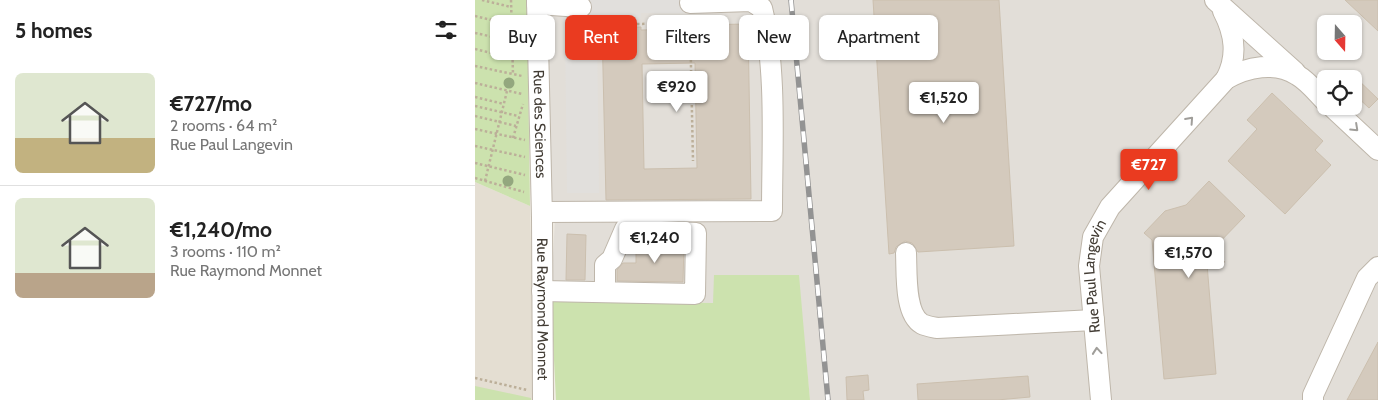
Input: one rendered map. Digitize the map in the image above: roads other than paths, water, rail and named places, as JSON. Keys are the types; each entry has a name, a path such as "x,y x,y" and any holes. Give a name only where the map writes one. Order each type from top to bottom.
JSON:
{"street":[{"path":"542,215 772,211 771,100 766,25 762,8 751,1 690,3"},
{"path":"537,2 575,10"},
{"name":"Rue des Sciences","path":"537,2 531,81 542,215"},
{"name":"Rue Paul Langevin","path":"1218,2 1317,93"},
{"name":"Rue Paul Langevin","path":"1101,400 1089,253 1093,237 1111,207 1226,79 1232,68 1234,47 1229,23 1218,2"},
{"name":"Rue Paul Langevin","path":"1226,79 1239,72 1263,68 1289,71 1299,75"},
{"path":"1341,115 1378,150"},
{"name":"Rue Raymond Monnet","path":"542,215 543,397"},
{"path":"543,291 695,294 696,233 625,229 612,259 605,265 605,292"},
{"path":"906,253 908,297 911,312 920,323 937,328 1094,320"},
{"path":"1313,400 1313,395 1367,278 1378,267"}],"railway":[{"path":"791,0 828,400"}]}
